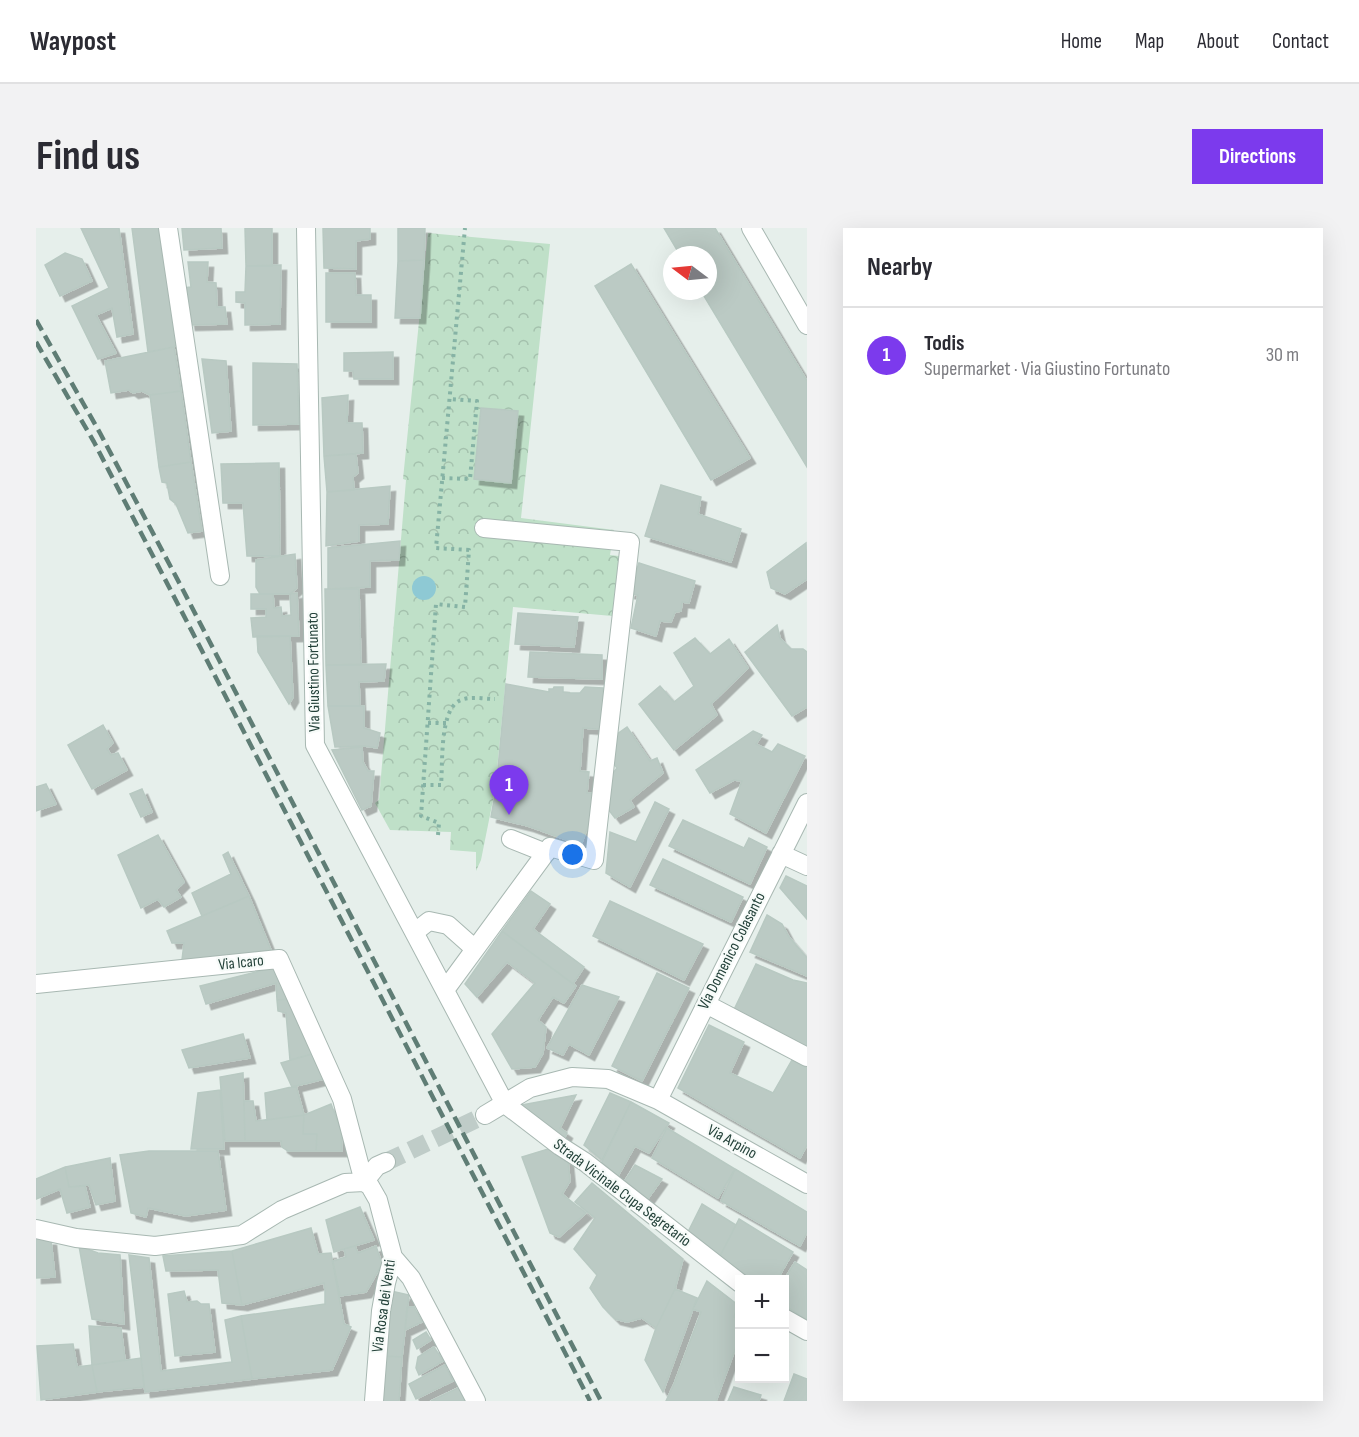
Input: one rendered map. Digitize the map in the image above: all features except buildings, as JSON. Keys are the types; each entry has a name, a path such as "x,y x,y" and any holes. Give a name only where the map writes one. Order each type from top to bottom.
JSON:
{"street":[{"path":"168,228 220,576"},
{"name":"Via Giustino Fortunato","path":"306,228 315,745 505,1104"},
{"path":"751,228 807,325"},
{"path":"445,990 550,847 594,860 630,542 484,528"},
{"name":"Via Domenico Colasanto","path":"658,1100 807,802"},
{"path":"511,838 546,853"},
{"path":"781,854 807,866"},
{"path":"415,933 429,921 448,925 475,949"},
{"name":"Via Icaro","path":"36,984 279,959 342,1099 364,1182"},
{"path":"706,1004 807,1057"},
{"name":"Via Arpino","path":"485,1115 530,1088 572,1077 608,1080 658,1100 807,1184"},
{"name":"Strada Vicinale Cupa Segretario","path":"505,1104 585,1162 735,1279"},
{"path":"36,1229 76,1238 155,1246 242,1235 293,1206 345,1183 364,1182 377,1166 386,1162"},
{"name":"Via Rosa dei Venti","path":"364,1182 370,1186 378,1200 393,1257 381,1311 374,1401"},
{"path":"393,1257 411,1278 476,1401"},
{"path":"789,1321 807,1332"}],"path":[{"path":"438,835 439,823 421,816 436,604 465,607 469,550 436,548 465,228"},
{"path":"442,478 470,479 477,401 449,399"},
{"path":"423,784 441,785 449,710 465,699 495,699"},
{"path":"428,723 446,723"}],"green space":[{"path":"428,233 550,244 521,518 614,530 610,555 619,556 612,616 513,607 495,790 481,860 476,871 476,852 450,850 451,832 390,830 375,803 379,800 406,480 403,479"}],"water":[{"path":"424,576 432,580 436,588 432,596 424,600 416,596 412,588 416,580"}],"tunnel":[{"path":"386,1162 485,1115"}],"railway":[{"path":"36,320 100,433 183,590 601,1401"},
{"path":"36,342 94,442 590,1401"}],"place":[{"name":"Todis","path":"509,815"}]}
